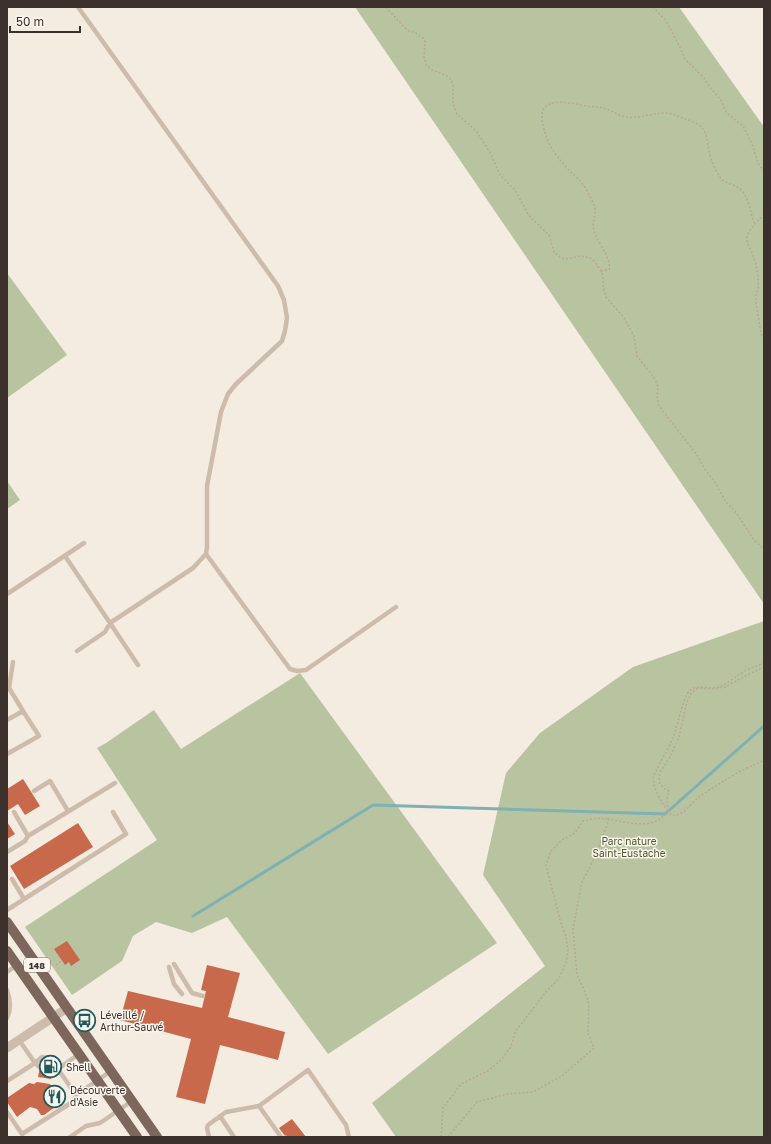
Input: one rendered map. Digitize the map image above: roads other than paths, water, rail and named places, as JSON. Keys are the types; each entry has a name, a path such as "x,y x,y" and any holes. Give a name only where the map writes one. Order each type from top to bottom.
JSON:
{"main road":[{"name":"148","path":"7,922 158,1137"},
{"name":"148","path":"7,951 137,1137"}],"street":[{"path":"11,1043 67,1008"}],"lane":[{"path":"77,651 105,632 110,623 193,568 206,554 207,486 221,412 228,394 236,384 282,341 287,318 284,300 278,286 78,7"},
{"path":"7,594 84,543"},
{"path":"206,554 290,669 297,671 306,670 396,606"},
{"path":"65,556 138,665"},
{"path":"7,754 39,736 8,689 13,662"},
{"path":"7,720 23,711"},
{"path":"34,791 50,781 68,811"},
{"path":"7,852 25,841 28,836 115,784"},
{"path":"14,812 28,836"},
{"path":"7,910 126,834 113,812"},
{"path":"12,879 24,899"},
{"path":"174,964 192,993 203,996"},
{"path":"7,972 17,965"},
{"path":"169,967 174,984 182,994"},
{"path":"7,990 10,1001 10,1011 7,1018"},
{"path":"11,1043 39,1067 58,1069 79,1054"},
{"path":"7,1081 42,1057 55,1060 58,1069 76,1095"},
{"path":"209,1137 207,1128 208,1125 220,1116 226,1112 259,1106 308,1070 346,1126 349,1137"},
{"path":"7,1112 22,1134 74,1101 76,1095 111,1071"},
{"path":"70,1137 86,1126 100,1123 132,1101"},
{"path":"259,1106 280,1137"},
{"path":"220,1116 234,1137"}],"waterway":[{"path":"193,916 373,805 665,814 764,726"}],"place":[{"name":"Léveillé / Arthur-Sauvé","path":"84,1021"},
{"name":"Shell","path":"50,1067"},
{"name":"Découverte d'Asie","path":"54,1096"}],"park label":[{"name":"Parc nature Saint-Eustache","path":"629,846"}]}
